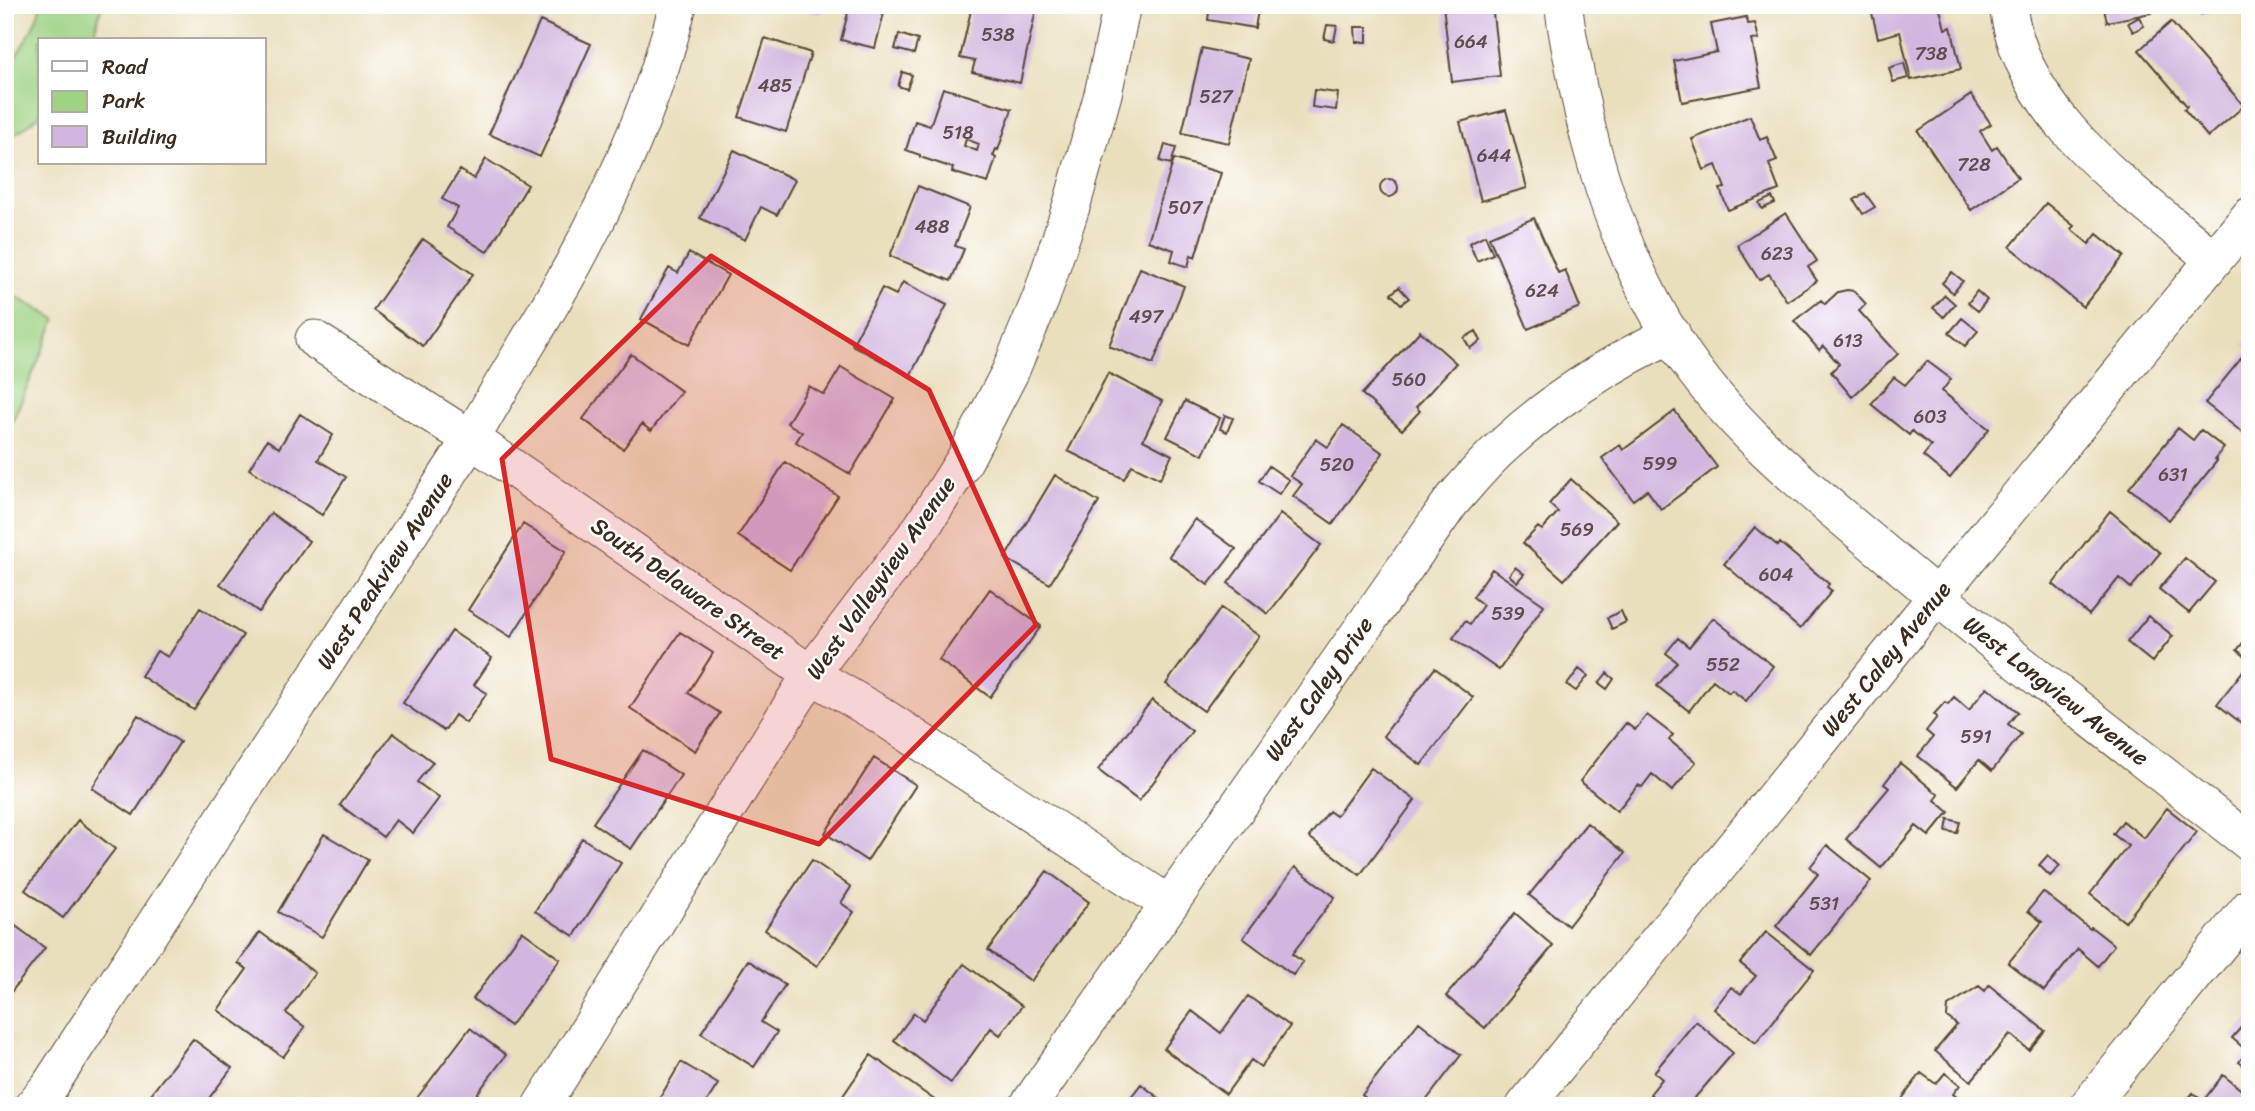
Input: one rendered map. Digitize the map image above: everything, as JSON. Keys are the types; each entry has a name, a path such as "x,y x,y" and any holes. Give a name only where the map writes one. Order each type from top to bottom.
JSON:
{"street":[{"name":"West Peakview Avenue","path":"33,1106 64,1064 471,439 573,264 614,185 647,102 671,34 678,5"},
{"name":"West Valleyview Avenue","path":"541,1106 815,668 922,527 965,458 1010,372 1041,298 1072,204 1103,94 1122,5"},
{"name":"West Longview Avenue","path":"1564,5 1583,119 1606,197 1630,259 1672,334 1714,394 1780,465 1936,597 2250,843"},
{"path":"2008,5 2017,43 2029,74 2058,118 2085,150 2214,260"},
{"name":"West Caley Avenue","path":"1525,1106 1936,597 2250,216"},
{"name":"West Caley Drive","path":"1028,1106 1451,502 1500,449 1539,414 1607,367 1672,334"},
{"name":"South Delaware Street","path":"314,339 471,439 812,675 877,713 1169,904"},
{"path":"2088,1106 2250,907"}],"highlighted area":[{"path":"711,256 929,390 1036,625 819,844 551,759 502,459"}],"green space":[{"path":"41,5 102,5 93,38 38,38 38,117 5,140 5,69 35,23"},
{"path":"5,291 56,319 5,439"}],"building":[{"path":"568,5 596,5 594,13"},
{"path":"784,5 822,5 820,14"},
{"path":"850,5 884,13 875,48 841,40"},
{"path":"988,5 1037,5 1020,83 972,72 975,61 960,58 972,6 987,9"},
{"path":"1210,5 1259,5 1255,28 1208,20"},
{"path":"1443,5 1492,5 1500,76 1452,82"},
{"path":"1870,5 1939,5 1945,29 1951,27 1961,69 1911,80 1900,32 1878,38"},
{"path":"2103,5 2150,5 2151,13 2107,22"},
{"path":"2199,5 2212,5 2213,11 2201,14"},
{"path":"1746,17 1748,24 1755,23 1759,39 1752,40 1761,87 1682,102 1674,61 1717,52 1711,24"},
{"path":"2139,17 2144,26 2133,32 2128,23"},
{"path":"540,21 591,44 540,157 489,134"},
{"path":"2171,22 2244,106 2208,137 2184,109 2187,106 2139,50"},
{"path":"1327,25 1337,26 1334,41 1324,39"},
{"path":"1355,27 1367,27 1367,42 1356,42"},
{"path":"899,34 918,40 914,54 895,49"},
{"path":"765,38 811,53 786,132 739,117"},
{"path":"1202,48 1249,59 1229,143 1182,133"},
{"path":"1904,63 1908,78 1893,82 1889,68"},
{"path":"902,72 912,75 907,89 898,86"},
{"path":"943,88 1012,109 998,150 996,149 993,156 996,158 988,183 952,172 953,168 906,150 915,121 930,126","holes":["966,139 979,144 977,151 964,146"]},
{"path":"1314,90 1338,93 1336,110 1312,107"},
{"path":"1971,95 1991,124 1980,131 1992,150 1997,146 2018,178 1971,210 1918,131"},
{"path":"1506,110 1527,188 1481,201 1460,122"},
{"path":"1750,116 1760,140 1767,137 1777,161 1769,164 1779,190 1728,210 1720,189 1725,188 1716,165 1704,170 1692,139"},
{"path":"1165,145 1176,148 1171,164 1160,161"},
{"path":"734,150 795,180 777,215 761,207 745,240 700,218"},
{"path":"486,159 528,185 487,252 447,227 458,208 442,199 460,170 474,179"},
{"path":"1174,159 1221,173 1195,257 1191,255 1188,267 1171,261 1174,250 1148,241"},
{"path":"1389,179 1397,184 1398,188 1393,196 1389,197 1381,192 1380,188 1385,180"},
{"path":"918,186 970,207 955,246 964,249 951,281 890,256"},
{"path":"1865,193 1875,207 1863,214 1854,200"},
{"path":"1772,197 1775,203 1762,209 1759,203"},
{"path":"2046,203 2074,226 2071,229 2089,244 2097,234 2124,256 2083,307 2010,247"},
{"path":"1786,213 1817,261 1808,267 1817,281 1787,301 1769,274 1759,280 1737,245"},
{"path":"1534,218 1558,273 1565,270 1580,307 1528,329 1489,237"},
{"path":"1485,235 1493,254 1477,261 1469,243"},
{"path":"423,239 473,274 423,346 373,310"},
{"path":"689,253 728,275 689,345 641,319 669,268 678,273"},
{"path":"1140,268 1184,286 1153,364 1109,346"},
{"path":"1952,272 1963,281 1953,293 1942,283"},
{"path":"903,282 947,305 910,376 852,345 882,288 896,295"},
{"path":"1399,287 1409,298 1401,304 1391,294"},
{"path":"1854,291 1866,304 1859,311 1898,354 1852,397 1831,372 1839,364 1823,346 1819,350 1794,321 1821,300 1825,304 1838,292"},
{"path":"1977,291 1987,300 1978,311 1968,303"},
{"path":"1945,295 1955,304 1944,317 1933,308"},
{"path":"1962,318 1978,331 1965,346 1949,333"},
{"path":"1420,331 1456,363 1416,407 1420,411 1402,430 1362,394"},
{"path":"1476,331 1481,341 1470,348 1464,338"},
{"path":"2250,338 2250,425 2243,433 2205,403 2249,349 2244,345"},
{"path":"631,354 681,391 651,431 642,424 623,449 583,419"},
{"path":"1927,361 1951,379 1942,391 1989,429 1950,478 1923,456 1931,446 1912,431 1909,435 1871,404 1894,377 1905,385"},
{"path":"841,367 895,399 850,474 796,442 802,432 787,423 809,386 824,395"},
{"path":"1108,373 1162,401 1143,440 1172,455 1160,479 1132,465 1124,479 1068,451"},
{"path":"1185,401 1220,418 1203,455 1167,437"},
{"path":"1675,411 1717,467 1661,509 1647,490 1633,500 1602,458 1620,445 1623,450"},
{"path":"300,414 333,435 318,460 346,477 322,515 249,469 267,440 279,448"},
{"path":"1225,415 1233,418 1227,432 1220,429"},
{"path":"1343,425 1383,453 1333,524 1293,496 1302,484 1290,476 1316,439 1328,447"},
{"path":"2178,428 2193,440 2201,430 2224,448 2215,459 2217,461 2169,520 2129,488"},
{"path":"785,462 838,496 790,570 738,536"},
{"path":"1269,466 1289,480 1279,494 1259,481"},
{"path":"1055,475 1099,502 1050,584 1005,558"},
{"path":"1571,479 1617,521 1564,580 1523,543 1538,527 1542,530 1558,512 1549,504"},
{"path":"2110,511 2160,553 2131,588 2119,578 2089,615 2053,584"},
{"path":"271,513 309,541 259,612 220,584"},
{"path":"1280,514 1321,545 1268,614 1228,583"},
{"path":"1195,519 1236,549 1208,585 1169,556"},
{"path":"523,524 566,551 511,637 468,610"},
{"path":"1755,527 1778,546 1780,543 1829,584 1827,587 1832,591 1800,629 1724,564"},
{"path":"2185,558 2215,582 2189,613 2159,589"},
{"path":"1515,567 1524,574 1517,582 1509,575"},
{"path":"1492,569 1544,605 1499,670 1453,638 1465,621 1470,624 1483,605 1473,597"},
{"path":"990,589 1041,626 990,697 939,660"},
{"path":"200,608 243,635 194,710 141,676 157,651 168,657"},
{"path":"1221,608 1259,636 1204,711 1166,684"},
{"path":"1621,611 1626,622 1612,629 1607,618"},
{"path":"2148,616 2173,636 2152,662 2127,642"},
{"path":"1713,618 1773,666 1746,701 1732,690 1729,693 1713,680 1689,711 1657,686 1677,662 1666,653 1678,638 1689,647"},
{"path":"452,631 492,658 474,685 487,693 466,723 455,715 444,731 403,703"},
{"path":"680,632 713,653 688,693 720,713 695,751 630,708"},
{"path":"2250,634 2250,660 2237,650"},
{"path":"2250,662 2250,730 2217,704"},
{"path":"1435,668 1473,697 1421,765 1383,736"},
{"path":"1579,669 1588,676 1576,691 1567,685"},
{"path":"1607,673 1614,679 1607,689 1599,683"},
{"path":"1987,687 2018,712 2008,724 2021,734 1992,771 1979,760 1957,787 1918,756 1933,737 1926,731 1937,717 1934,714 1945,702 1948,704 1954,697 1969,710"},
{"path":"1152,700 1192,731 1139,801 1098,770"},
{"path":"138,715 180,742 133,815 92,788"},
{"path":"1647,715 1673,735 1669,740 1696,762 1672,791 1652,774 1642,787 1638,785 1617,811 1580,781 1626,723 1635,730"},
{"path":"393,733 433,762 417,782 439,798 413,833 396,820 383,837 340,805"},
{"path":"643,750 681,775 631,849 593,823"},
{"path":"874,758 916,785 867,861 825,833"},
{"path":"1900,763 1939,795 1935,800 1949,812 1929,836 1916,826 1881,868 1846,839 1889,788 1884,784"},
{"path":"1371,768 1415,800 1360,875 1309,837 1329,811 1336,816"},
{"path":"2167,808 2197,832 2125,922 2090,894 2128,846 2113,834 2123,821 2144,838"},
{"path":"1948,819 1960,822 1957,833 1946,831"},
{"path":"78,820 115,849 63,918 25,890"},
{"path":"1587,823 1625,853 1568,926 1529,895"},
{"path":"324,834 368,860 322,937 278,912"},
{"path":"582,838 621,863 574,936 535,911"},
{"path":"1827,845 1871,881 1811,955 1776,926 1818,874 1810,867"},
{"path":"2048,855 2060,866 2050,876 2039,865"},
{"path":"812,860 851,887 841,903 854,912 817,966 765,930"},
{"path":"1295,867 1335,897 1292,954 1303,962 1293,975 1243,938"},
{"path":"1047,871 1089,902 1031,981 988,950"},
{"path":"2043,892 2114,945 2098,966 2078,949 2044,991 2008,963 2042,922 2028,911"},
{"path":"1515,913 1553,946 1485,1028 1446,996"},
{"path":"5,918 45,948 5,1000"},
{"path":"522,931 560,959 510,1026 473,999"},
{"path":"260,932 315,973 286,1013 305,1027 283,1057 218,1010 247,969 238,963"},
{"path":"1766,932 1814,970 1756,1043 1714,1009 1731,987 1741,994 1756,976 1740,963"},
{"path":"748,960 785,985 761,1022 777,1032 754,1067 701,1033"},
{"path":"964,964 1022,1006 1000,1035 991,1028 951,1083 894,1040 914,1013 923,1020"},
{"path":"1989,985 2045,1031 2029,1050 2010,1034 1971,1081 1935,1051 1957,1025 1947,1017 1948,1006 1979,986 1985,991"},
{"path":"1248,996 1290,1026 1261,1067 1251,1060 1226,1094 1164,1049 1192,1011 1221,1033"},
{"path":"2250,1017 2250,1071 2239,1062 2247,1051 2232,1038"},
{"path":"1696,1021 1733,1053 1688,1106 1664,1106 1650,1094 1662,1079 1654,1072"},
{"path":"1419,1022 1461,1055 1422,1106 1375,1106 1362,1095"},
{"path":"470,1028 506,1055 468,1106 427,1106 417,1098"},
{"path":"193,1039 232,1068 203,1106 142,1106"},
{"path":"871,1055 943,1106 836,1106"},
{"path":"681,1062 718,1084 704,1106 655,1106"},
{"path":"1921,1073 1936,1084 1945,1073 1960,1085 1953,1094 1968,1106 1897,1106"},
{"path":"2223,1075 2250,1097 2250,1106 2182,1106 2193,1093 2203,1101"},
{"path":"1141,1084 1169,1106 1124,1106"}]}
